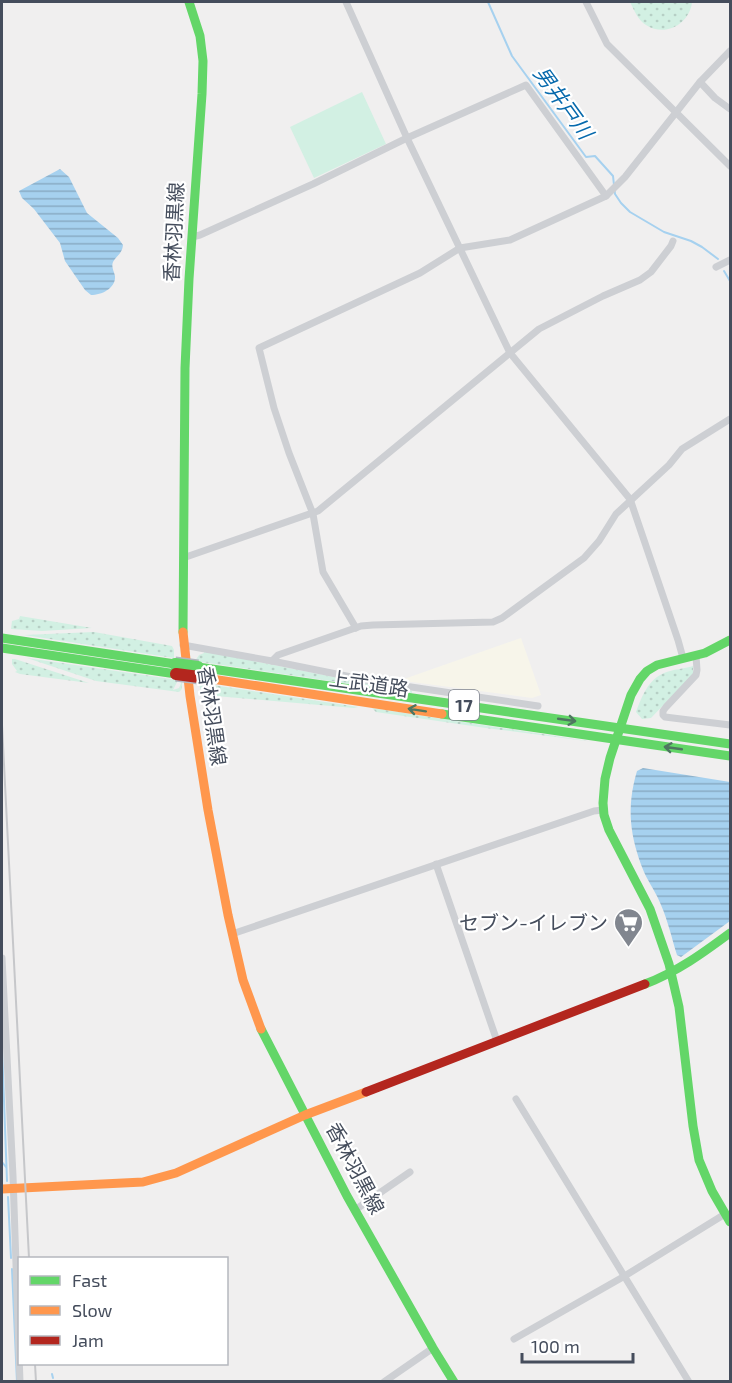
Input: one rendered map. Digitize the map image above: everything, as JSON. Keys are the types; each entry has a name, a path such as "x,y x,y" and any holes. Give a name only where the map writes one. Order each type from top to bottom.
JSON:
{"main road":[{"name":"香林羽黒線","path":"189,2 200,36 203,61 185,368 182,625 190,696 208,810 243,980 263,1034 355,1210 454,1382"},
{"path":"728,1218 699,1160 680,1007 671,973 655,921 644,895 609,830 603,810 605,783 634,687 644,675 661,663 711,651 730,640"},
{"name":"上武道路","path":"6,644 618,734 730,756"},
{"name":"上武道路","path":"198,672 419,694 513,708 618,734 684,737 730,744"},
{"path":"684,737 730,738"},
{"path":"7,1189 131,1183 176,1173 305,1115 671,973 701,955 730,933"}],"street":[{"path":"346,2 407,138 510,353 630,499 678,640 698,670 666,707 663,715 730,725"},
{"path":"586,2 607,44 730,166"},
{"path":"356,628 323,572 313,514 274,408 258,348 420,273 460,248 510,240 606,196 625,177 700,82 730,51"},
{"path":"700,82 730,109"},
{"path":"192,237 313,184 407,138 526,85 606,196"},
{"path":"183,558 313,514 321,509 540,329 603,296 640,280 651,272 673,241"},
{"path":"716,267 730,260"},
{"path":"272,661 278,655 356,628 373,625 493,622 502,618 584,558 630,499 669,465 682,449 730,419"},
{"path":"183,645 365,680 419,694"},
{"path":"513,708 538,706"},
{"path":"232,934 594,811 603,810"},
{"path":"436,864 497,1041"},
{"path":"2,958 7,1189 18,1352"},
{"path":"516,1099 688,1382"},
{"path":"355,1210 410,1172"},
{"path":"514,1339 728,1218"},
{"path":"384,1382 433,1348"},
{"path":"19,1365 20,1382"}],"shaded area":[{"path":"521,638 541,695 532,698 404,681 404,679"}],"green space":[{"path":"630,2 692,2 682,22 669,29 661,30 643,23"},
{"path":"362,92 386,144 314,178 290,127"},
{"path":"20,616 92,628 42,631 11,629 12,621 19,619"},
{"path":"94,632 172,646 174,658 24,635"},
{"path":"204,651 412,691 412,693 195,661"},
{"path":"27,658 178,680 173,690 179,688 182,681 182,689 179,692 96,681"},
{"path":"12,659 89,683 20,674 15,672 17,671 12,664"},
{"path":"693,666 693,674 651,718 642,719 636,712 650,684 658,676 667,672"},
{"path":"199,683 358,707 204,695"},
{"path":"372,708 594,742 376,712"}],"water":[{"path":"60,169 69,177 87,213 118,238 123,245 112,264 115,280 108,290 100,294 91,295 85,290 65,261 60,243 34,209 22,198 19,191"},
{"path":"643,768 730,782 730,921 681,957 677,955 663,911 635,847 631,822 631,797 637,771"}],"waterway":[{"name":"男井戸川","path":"488,2 512,56 586,157 595,156 613,176 615,194 621,203 630,212 664,232 691,241 718,259"},
{"name":"男井戸川","path":"724,271 730,281"},
{"path":"2,1048 7,1181"},
{"path":"2,1162 6,1167"},
{"path":"8,1197 11,1258"},
{"path":"12,1269 17,1382"},
{"path":"52,1374 53,1378"}],"railway":[{"path":"2,725 29,1257"},
{"path":"35,1365 36,1382"}],"traffic: fast":[{"path":"183,632 185,368 203,61 200,36 189,2"},
{"path":"2,638 175,664"},
{"path":"730,640 705,653 657,665 640,679 631,695 610,758 603,803 609,830 650,909 669,964 679,1007 699,1160 712,1191 730,1222"},
{"path":"2,648 176,674"},
{"path":"175,664 198,667"},
{"path":"198,667 730,744"},
{"path":"442,714 730,756"},
{"path":"645,984 679,968 730,933"},
{"path":"261,1029 347,1196 454,1382"}],"traffic: slow":[{"path":"183,632 190,696 208,810 228,915 243,980 261,1029"},
{"path":"199,677 442,714"},
{"path":"2,1189 143,1182 176,1173 305,1115 366,1092"}],"traffic: jam":[{"path":"176,674 199,677"},
{"path":"366,1092 645,984"}],"place":[{"name":"セブン-イレブン","path":"629,948"}]}
